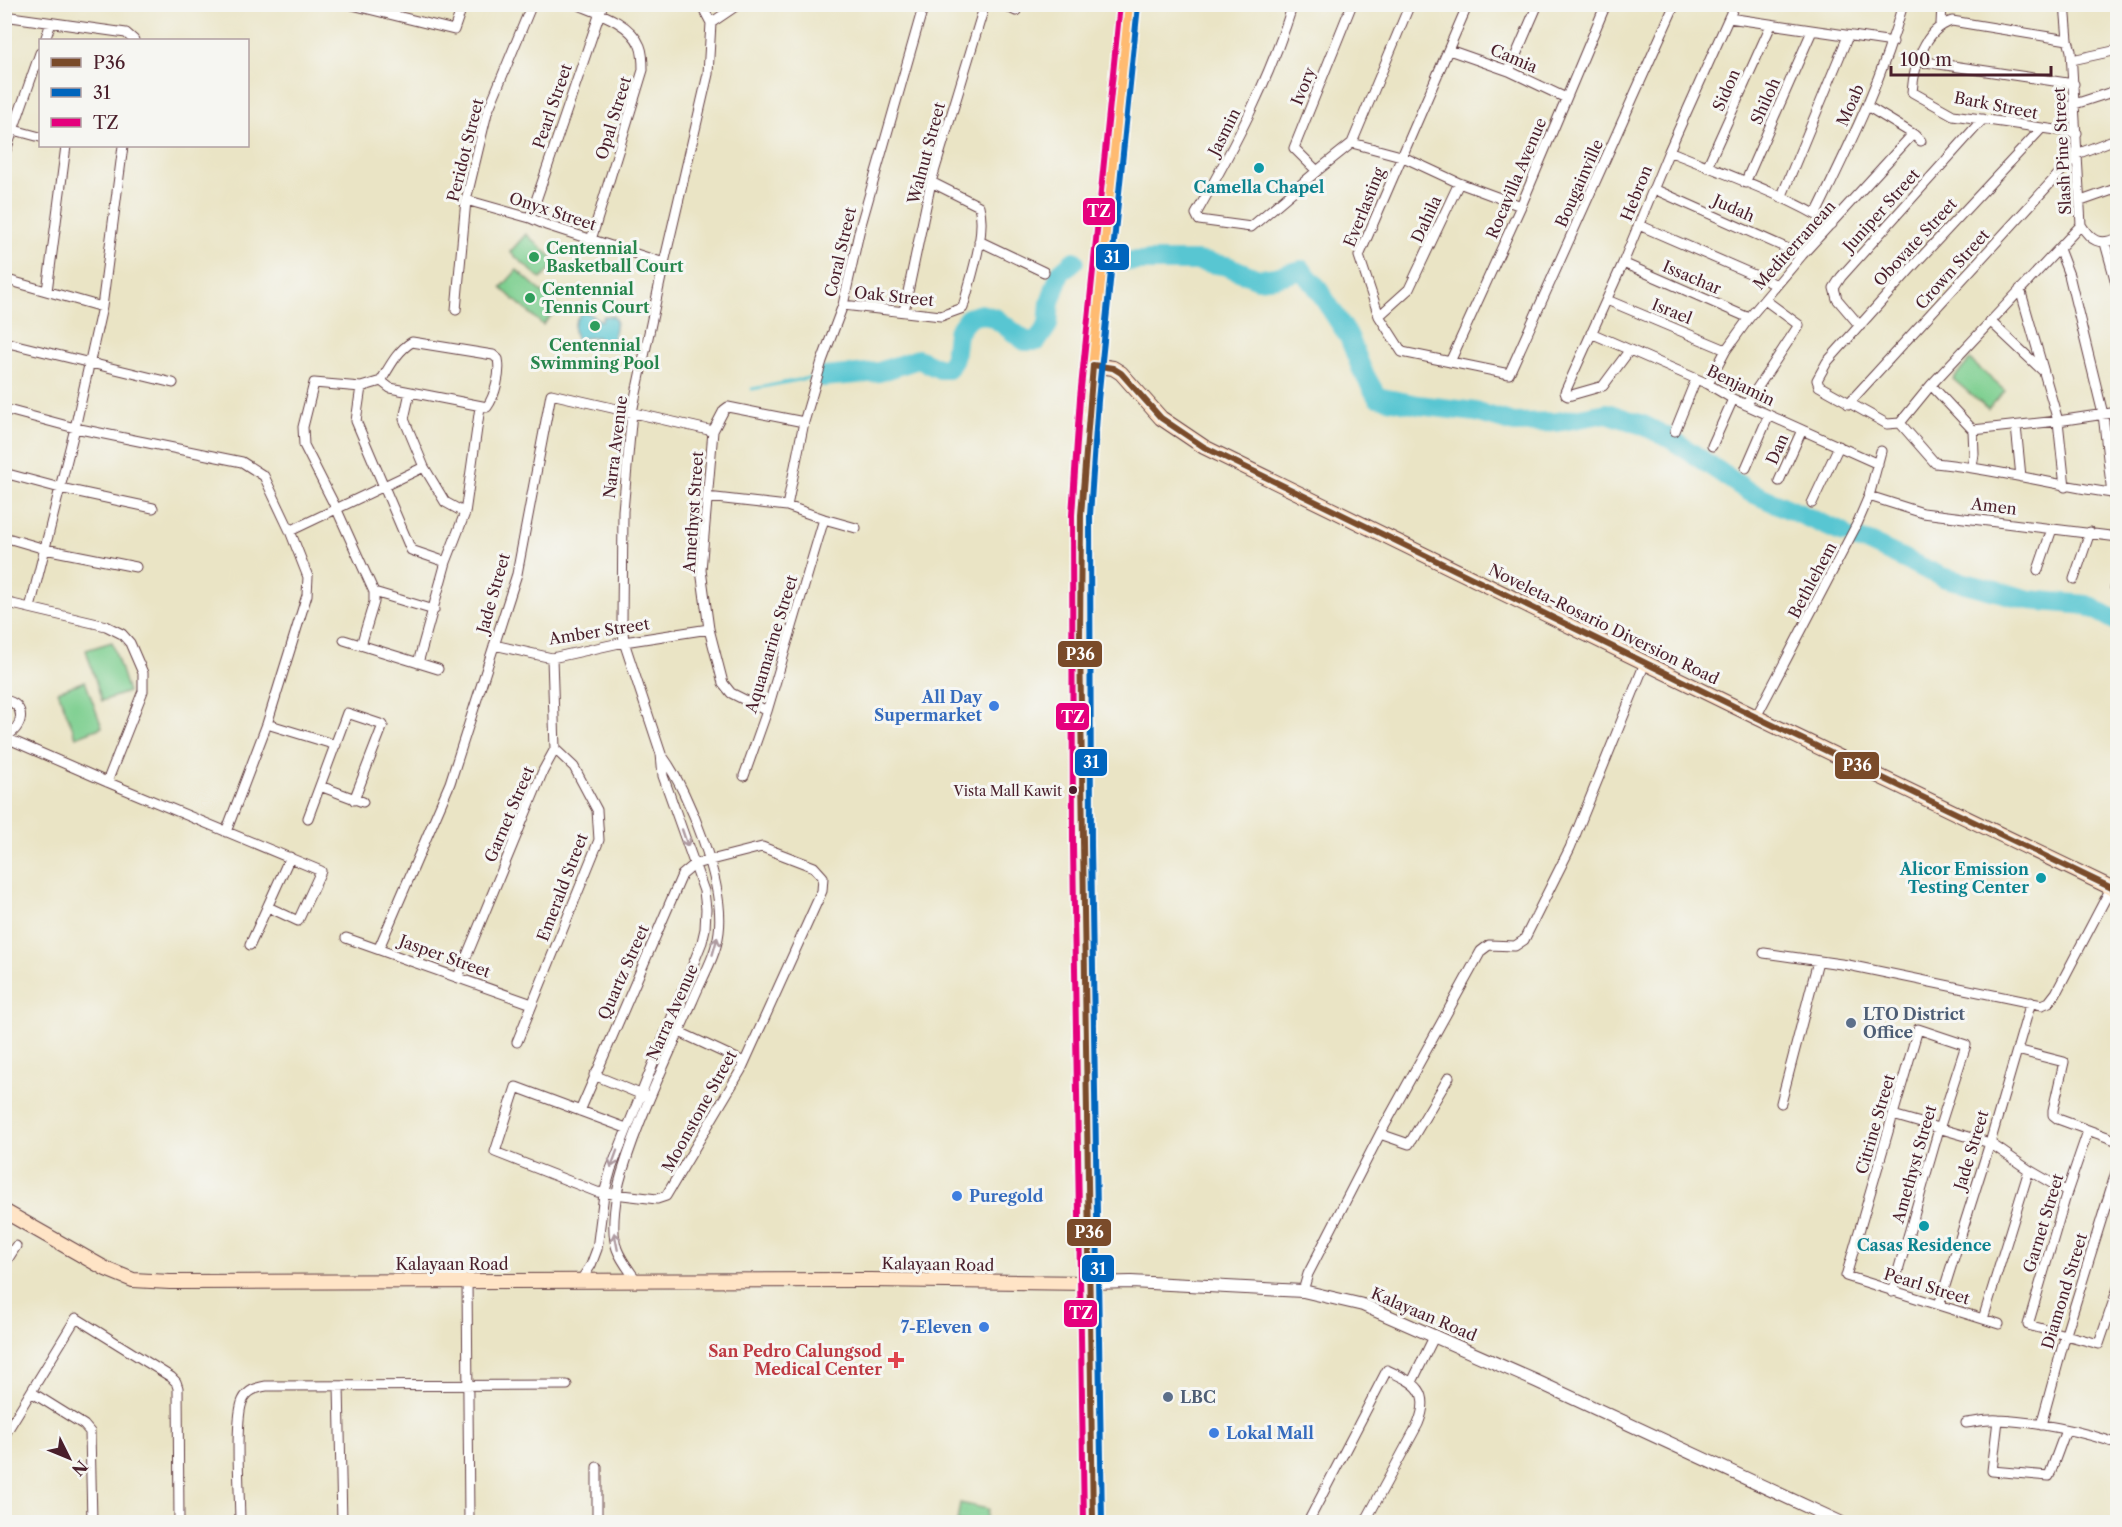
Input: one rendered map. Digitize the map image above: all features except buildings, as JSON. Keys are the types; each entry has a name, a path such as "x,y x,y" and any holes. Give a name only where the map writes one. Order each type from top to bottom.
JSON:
{"main road":[{"path":"1093,1522 1080,638 1081,515 1093,365 1129,4"},
{"name":"Noveleta-Rosario Diversion Road","path":"1093,365 1113,368 1121,373 1161,418 1204,447 2114,890"},
{"name":"Kalayaan Road","path":"4,1211 106,1269 133,1280 170,1282 870,1280 1090,1283"}],"street":[{"path":"348,4 454,30 463,4"},
{"name":"Peridot Street","path":"456,310 466,200 487,113 532,4"},
{"name":"Opal Street","path":"576,4 601,9 635,37 641,48 643,70 591,240"},
{"path":"701,4 711,23 739,4"},
{"name":"Coral Street","path":"787,506 804,422 822,361 843,305 860,228 924,4"},
{"name":"Walnut Street","path":"904,311 932,182 985,4"},
{"path":"1002,4 1016,10"},
{"name":"Jasmin","path":"1293,4 1282,41 1236,144 1196,214 1199,220 1251,227 1317,171"},
{"name":"Ivory","path":"1317,171 1294,148 1352,4"},
{"path":"1317,171 1353,143 1410,4"},
{"name":"Everlasting","path":"1468,4 1359,256 1379,316 1402,352 1509,374"},
{"path":"1509,71 1538,4"},
{"name":"Rocavilla Avenue","path":"1450,362 1521,206 1606,4"},
{"name":"Bougainville","path":"1509,374 1675,4"},
{"name":"Hebron","path":"1629,351 1603,386 1568,396 1565,392 1735,4"},
{"name":"Moab","path":"1816,214 1867,106 1893,42 1903,4"},
{"path":"1941,24 1942,4"},
{"name":"Slash Pine Street","path":"2065,4 2074,84 2081,225"},
{"name":"Pearl Street","path":"530,218 601,9"},
{"path":"4,16 126,33 133,39"},
{"path":"1729,18 1893,42"},
{"path":"2068,39 1953,21 1941,24 1929,36 1919,61 2074,84"},
{"path":"45,39 51,23"},
{"name":"Narra Avenue","path":"581,1280 591,1265 597,1249 604,1194 626,1128 705,930 704,891 663,776 661,754 624,642 622,622 623,510 632,412 708,74 711,23"},
{"name":"Sidon","path":"1707,167 1772,25"},
{"name":"Shiloh","path":"1745,183 1812,31"},
{"path":"1781,198 1848,36"},
{"name":"Camia","path":"1449,50 1509,71 1566,98"},
{"path":"2072,60 2118,50"},
{"path":"4,156 36,81 39,60"},
{"name":"Bark Street","path":"1919,61 1912,92 1953,115 2077,133"},
{"path":"2075,104 2118,90"},
{"path":"1867,106 1921,141"},
{"name":"Juniper Street","path":"1860,326 1837,299 1834,288 1841,277 1983,119"},
{"name":"Obovate Street","path":"1848,404 1819,386 1817,380 1827,362 2041,129"},
{"path":"14,130 39,137"},
{"name":"Mediterranean","path":"1708,384 1726,350 1749,318 1802,255 1913,134"},
{"path":"2077,154 2118,138"},
{"name":"Dahila","path":"1353,143 1401,156 1459,183 1409,290 1379,316"},
{"path":"46,291 66,147"},
{"path":"30,608 75,428 102,307 123,147"},
{"path":"1669,151 1781,198 1832,224"},
{"name":"Crown Street","path":"1848,404 2077,154"},
{"name":"Oak Street","path":"843,305 941,316 963,308 979,241 982,217 979,206 932,182"},
{"path":"1459,183 1521,206"},
{"path":"2081,201 2118,188"},
{"name":"Judah","path":"1654,189 1802,255"},
{"name":"Onyx Street","path":"466,200 530,218 664,263"},
{"path":"1639,225 1777,285"},
{"path":"1848,404 1887,424 1900,423 1931,385 2081,225 2087,235 2095,240 2105,243 2118,238"},
{"path":"979,241 1044,272"},
{"path":"2105,243 2118,290"},
{"path":"1900,423 1935,463 1972,467 2065,487 2115,494 2103,414 2069,275 2059,249"},
{"name":"Issachar","path":"1623,263 1749,318"},
{"path":"4,279 102,307"},
{"path":"2020,289 2058,421 2065,487"},
{"name":"Israel","path":"1607,300 1726,350"},
{"path":"1746,405 1799,325 1765,300"},
{"path":"1990,321 2045,373"},
{"name":"Benjamin","path":"1591,333 1708,384 1733,399 1878,464"},
{"path":"4,342 173,383"},
{"path":"361,645 374,602 374,592 337,510 304,446 303,427 314,383 361,387 381,381 397,354 404,346 412,342 493,355 498,359 500,367 491,402 487,407 390,388 381,381"},
{"path":"1675,431 1696,379"},
{"path":"1931,385 1973,430 1972,467"},
{"path":"361,387 356,421 411,550 446,562"},
{"path":"410,392 404,419 424,467 445,502 465,513"},
{"name":"Jade Street","path":"379,948 450,783 517,574 551,394 713,431"},
{"path":"1712,446 1733,399"},
{"name":"Amethyst Street","path":"767,711 731,693 723,683 709,629 702,570 713,431 728,406 804,422"},
{"path":"418,663 446,562 465,513 480,407"},
{"path":"4,409 75,428 242,462 264,476 290,531 308,577 307,595 267,724 226,832"},
{"path":"1973,430 2118,412"},
{"path":"1746,468 1769,415"},
{"path":"2016,426 2021,477"},
{"name":"Dan","path":"1779,481 1802,430"},
{"path":"1812,503 1839,446"},
{"name":"Bethlehem","path":"1756,717 1857,524 1869,496 1881,451"},
{"path":"290,531 424,467"},
{"path":"4,473 153,508"},
{"name":"Amen","path":"1869,496 1923,513 2090,532 2116,538"},
{"path":"707,497 787,506 856,528"},
{"name":"Aquamarine Street","path":"744,776 767,711 824,519"},
{"path":"2038,570 2052,529"},
{"path":"2074,579 2090,532"},
{"path":"4,537 45,549 136,567"},
{"path":"374,592 434,610"},
{"path":"4,602 106,626 123,634 130,643 143,673 143,691 107,782"},
{"name":"Amber Street","path":"494,645 552,658 624,642 709,629"},
{"path":"344,640 438,669"},
{"name":"Garnet Street","path":"458,977 543,771 555,748 552,658"},
{"path":"1304,1291 1308,1275 1380,1134 1481,951 1489,945 1515,946 1524,940 1570,848 1645,663"},
{"path":"4,700 10,701 19,709 21,720 15,731 4,737"},
{"path":"308,818 347,713 383,725 359,801 320,786"},
{"path":"267,724 336,745"},
{"path":"4,737 321,871 298,921 267,907"},
{"name":"Emerald Street","path":"517,1042 599,840 597,810 574,767 555,748"},
{"name":"Narra Avenue","path":"636,1281 617,1251 613,1233 621,1174 651,1098 711,961 719,933 719,898 709,860 687,800 674,772 661,754"},
{"name":"Moonstone Street","path":"580,1111 516,1087 495,1152 604,1194 657,1199 666,1196 744,1062 822,891 823,877 814,867 762,847 709,860"},
{"path":"250,945 290,857"},
{"path":"695,864 709,860"},
{"name":"Quartz Street","path":"580,1111 682,875 695,864"},
{"path":"1764,953 1818,960 2042,1005 2049,1002 2056,993 2114,890"},
{"name":"Jasper Street","path":"346,938 532,1004"},
{"path":"1781,1103 1818,960"},
{"name":"Jade Street","path":"1939,1305 2031,1002"},
{"path":"668,1027 744,1062"},
{"name":"Citrine Street","path":"1846,1275 1918,1029 1966,1045"},
{"name":"Amethyst Street","path":"1892,1292 1966,1045"},
{"path":"2017,1050 2064,1062 2053,1110 2058,1119 2118,1141"},
{"path":"594,1075 651,1098"},
{"path":"1380,1134 1409,1144 1449,1077"},
{"path":"580,1111 626,1128"},
{"path":"1893,1115 1990,1143 2029,1170 2067,1192"},
{"name":"Garnet Street","path":"2066,1334 2028,1325 2067,1192 2088,1131"},
{"name":"Diamond Street","path":"2042,1425 2066,1334 2118,1166"},
{"path":"1983,1318 2029,1170"},
{"path":"4,1265 16,1246"},
{"name":"Pearl Street","path":"1846,1275 1892,1292 1999,1324"},
{"path":"467,1281 469,1522"},
{"name":"Kalayaan Road","path":"1090,1283 1131,1282 1304,1291 1363,1305 1435,1335 1840,1522"},
{"path":"2066,1334 2099,1344 2118,1288"},
{"path":"4,1436 76,1318 176,1382 178,1388 178,1522"},
{"path":"1412,1382 1435,1335"},
{"path":"1308,1522 1387,1370 1412,1382 1421,1392 1422,1415 1365,1522"},
{"path":"240,1522 238,1422 242,1402 252,1389 266,1386 567,1385"},
{"path":"339,1386 342,1522"},
{"path":"31,1392 84,1425 90,1432 92,1522"},
{"path":"1998,1420 1992,1472 2049,1476 2066,1430"},
{"path":"1966,1424 1998,1420 2042,1425 2085,1433 2118,1444"},
{"path":"597,1467 597,1522"}],"green space":[{"name":"Centennial Basketball Court","path":"526,234 557,262 541,279 510,252"},
{"name":"Centennial Tennis Court","path":"517,270 559,307 543,325 501,288"},
{"path":"1970,360 2005,391 1988,409 1953,379"},
{"path":"112,642 128,692 102,701 86,650"},
{"path":"85,681 102,727 76,737 58,691"},
{"path":"960,1503 988,1509 986,1522 957,1522"}],"water":[{"name":"Centennial Swimming Pool","path":"582,312 601,321 604,316 613,316 616,321 613,340 605,346 597,337 576,339 574,325"}],"waterway":[{"path":"823,377 879,372 918,359 940,369 948,369 954,358 957,333 968,318 981,314 995,318 1025,341 1037,341 1048,325 1050,302 1060,273 1074,261"},
{"path":"1125,261 1197,261 1227,266 1258,279 1302,270 1316,286 1349,337 1362,370 1377,397 1476,412 1514,423 1557,422 1607,413 1643,425 1671,439 1748,491 1843,533"},
{"path":"752,389 809,378"},
{"path":"1856,539 1870,543 1942,577 2030,600 2087,605 2118,622"}],"transit line":[{"name":"TZ","path":"1084,1522 1073,846 1072,515 1080,398 1120,4"},
{"name":"31","path":"1102,1522 1091,846 1090,515 1098,400 1138,5"},
{"name":"P36","path":"1093,365 1081,515 1080,638 1093,1522"},
{"name":"P36","path":"1093,365 1113,368 1121,373 1161,418 1204,447 2118,891"}],"place":[{"name":"Camella Chapel","path":"1259,168"},
{"name":"Centennial Basketball Court","path":"534,257"},
{"name":"Centennial Tennis Court","path":"530,298"},
{"name":"Centennial Swimming Pool","path":"595,326"},
{"name":"All Day Supermarket","path":"994,706"},
{"name":"Vista Mall Kawit","path":"1073,790"},
{"name":"Alicor Emission Testing Center","path":"2041,878"},
{"name":"LTO District Office","path":"1851,1023"},
{"name":"Puregold","path":"957,1196"},
{"name":"Casas Residence","path":"1924,1226"},
{"name":"7-Eleven","path":"984,1327"},
{"name":"San Pedro Calungsod Medical Center","path":"896,1360"},
{"name":"LBC","path":"1168,1397"},
{"name":"Lokal Mall","path":"1214,1433"}]}
